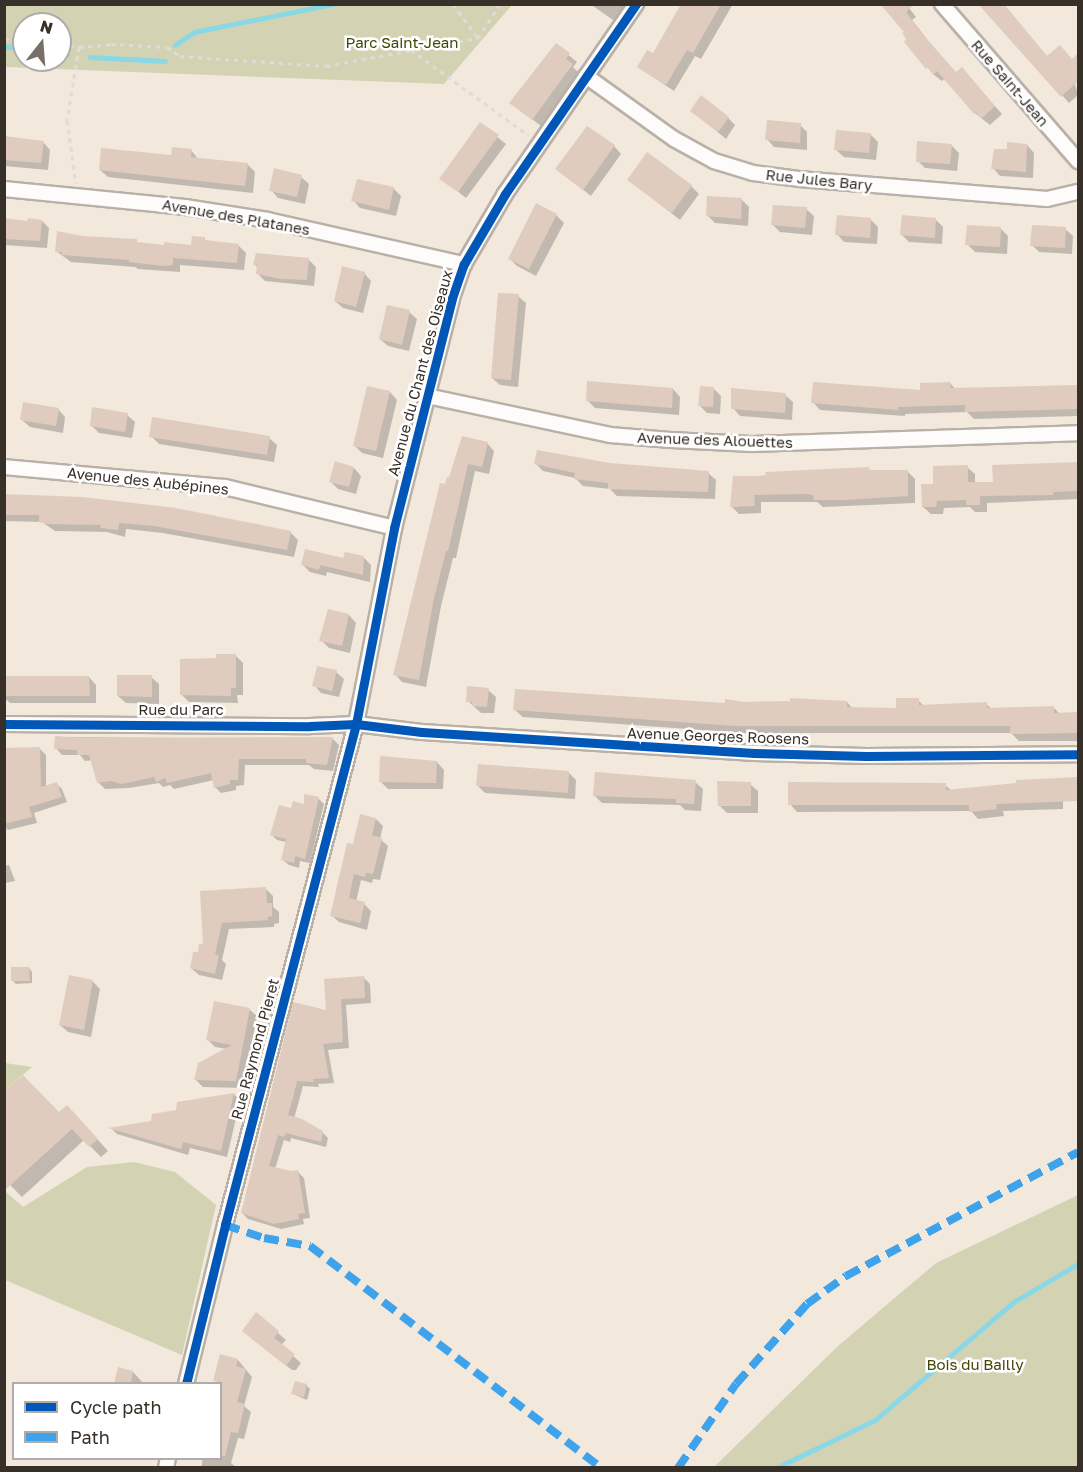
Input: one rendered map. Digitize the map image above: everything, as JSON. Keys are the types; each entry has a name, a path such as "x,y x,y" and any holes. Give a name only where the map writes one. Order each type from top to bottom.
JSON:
{"street":[{"name":"Avenue du Chant des Oiseaux","path":"357,724 394,528 452,298 465,264 505,194 636,4"},
{"name":"Rue Saint-Jean","path":"942,4 1077,159"},
{"name":"Rue Jules Bary","path":"586,76 674,139 714,161 753,173 799,179 1047,199 1078,192"},
{"name":"Avenue des Platanes","path":"4,189 185,207 267,220 465,264"},
{"name":"Avenue des Alouettes","path":"427,396 610,435 671,440 752,444 1078,433"},
{"name":"Avenue des Aubépines","path":"4,467 225,486 394,528"},
{"name":"Rue du Parc","path":"4,724 310,726 357,724"},
{"name":"Avenue Georges Roosens","path":"357,724 446,734 743,753 866,756 1078,754"},
{"name":"Rue Raymond Pieret","path":"186,1382 225,1225 357,724"}],"path":[{"path":"453,4 478,38"},
{"path":"72,46 111,44 167,46 180,56 326,66 478,38 500,4"},
{"path":"75,196 77,181 67,120 79,47"},
{"path":"411,50 539,143"}],"green space":[{"name":"Parc Saint-Jean","path":"5,4 512,4 444,84 72,70 72,12 12,12 12,67 5,67"},
{"path":"5,1063 32,1067 5,1090"},
{"path":"134,1162 175,1172 216,1205 182,1355 5,1280 4,1190 23,1207 87,1167"},
{"name":"Bois du Bailly","path":"1078,1195 1078,1467 714,1467 838,1346 936,1263"}],"building":[{"path":"681,4 721,4 693,53 687,50 666,85 637,67 647,50 653,53"},
{"path":"880,4 914,4 906,12 919,30 956,72 962,67 995,106 981,119 976,112 974,114 937,71 933,75 928,67 926,69 904,42 906,39 902,33 904,32"},
{"path":"978,4 1004,4 1047,56 1060,45 1072,59 1078,53 1078,81 1061,97"},
{"path":"556,43 570,53 566,59 573,64 532,120 509,103"},
{"path":"701,95 729,117 718,132 690,111"},
{"path":"767,120 801,123 800,143 765,140"},
{"path":"480,122 499,135 458,192 439,179"},
{"path":"587,126 615,145 583,190 555,169"},
{"path":"836,130 871,133 869,153 834,150"},
{"path":"4,136 44,141 41,163 4,160"},
{"path":"917,141 952,144 950,164 916,162"},
{"path":"1007,142 1027,144 1026,172 991,169 994,149 1007,149"},
{"path":"172,147 192,149 191,157 248,163 245,186 99,170 101,148 171,155"},
{"path":"647,152 692,185 672,213 627,180"},
{"path":"274,168 302,175 297,197 269,191"},
{"path":"357,179 394,187 389,210 351,201"},
{"path":"707,196 742,198 741,219 706,216"},
{"path":"536,203 557,214 529,269 508,259"},
{"path":"773,205 807,207 805,228 771,225"},
{"path":"837,215 871,218 870,238 835,235"},
{"path":"902,215 936,218 935,238 900,235"},
{"path":"4,218 42,220 40,241 4,239"},
{"path":"967,225 1001,227 1000,247 965,245"},
{"path":"1032,225 1066,227 1065,248 1030,246"},
{"path":"57,231 82,236 137,239 137,242 164,245 164,242 191,245 192,236 205,237 205,240 239,244 237,263 173,258 173,265 164,266 129,262 129,260 62,255 62,252 55,252"},
{"path":"256,253 309,258 307,280 281,279 256,274 257,265 253,265"},
{"path":"342,266 365,272 356,307 334,301"},
{"path":"498,293 519,294 511,380 491,378"},
{"path":"387,305 410,310 402,345 379,339"},
{"path":"587,381 673,388 672,408 586,401"},
{"path":"813,382 920,390 920,383 950,382 951,388 1077,385 1077,409 965,412 965,405 898,407 898,410 811,403"},
{"path":"367,386 390,391 376,451 353,446"},
{"path":"700,386 714,387 713,407 698,406"},
{"path":"731,388 786,393 785,413 731,409"},
{"path":"23,402 59,408 56,426 20,420"},
{"path":"92,407 128,413 125,432 90,426"},
{"path":"152,417 270,436 267,455 149,437"},
{"path":"462,436 488,442 482,467 468,464 448,551 446,551 434,598 419,680 393,675 440,483 445,484 449,477"},
{"path":"537,450 610,463 709,471 708,492 608,489 608,483 574,479 575,473 534,464"},
{"path":"335,461 354,467 349,487 329,482"},
{"path":"1078,462 1078,491 1053,492 1053,495 980,496 980,505 966,505 966,500 937,501 936,507 922,507 921,484 933,484 933,466 968,465 968,482 993,482 992,465"},
{"path":"869,467 869,470 908,470 908,496 814,500 813,495 806,494 754,495 755,506 730,507 733,476 766,476 765,472"},
{"path":"4,494 82,497 176,508 291,531 287,550 154,526 119,523 118,530 100,528 101,525 47,524 39,522 39,515 4,515"},
{"path":"305,549 343,558 345,552 364,556 363,575 320,565 319,570 301,565"},
{"path":"328,609 349,614 342,646 319,641"},
{"path":"216,654 236,654 236,688 231,688 231,696 180,695 180,659 216,658"},
{"path":"317,666 337,670 332,691 312,686"},
{"path":"117,675 152,675 152,697 117,696"},
{"path":"4,676 89,676 90,696 4,696"},
{"path":"467,686 489,688 487,707 472,706 472,702 466,702"},
{"path":"515,689 725,703 725,699 745,702 790,701 790,698 847,701 847,707 896,708 896,698 919,698 919,705 987,702 987,708 1054,706 1054,713 1078,712 1078,733 1010,734 1010,726 735,726 513,710"},
{"path":"55,736 84,738 333,737 327,765 306,763 306,759 239,759 238,780 230,780 230,784 214,788 211,773 167,783 165,778 156,782 154,777 122,784 111,781 97,783 89,755 77,755 77,750 54,749"},
{"path":"40,747 41,787 57,782 62,797 29,807 32,817 4,824 4,748"},
{"path":"380,756 437,761 436,783 379,782"},
{"path":"478,764 569,771 568,793 476,786"},
{"path":"595,772 696,780 694,804 676,803 676,799 593,796"},
{"path":"1078,777 1078,801 996,804 997,809 969,812 969,805 788,805 788,782 946,783 946,790 1016,783 1016,780"},
{"path":"717,781 751,782 751,806 718,806"},
{"path":"304,794 319,797 305,859 295,856 294,863 281,860 286,839 270,835 279,805 291,808 293,801 304,804"},
{"path":"360,814 376,818 372,835 382,838 373,874 366,873 365,877 354,874 349,898 365,902 360,923 330,916 347,843 353,844"},
{"path":"266,887 267,903 272,903 272,916 267,917 268,920 222,923 215,954 219,956 215,974 190,968 193,952 198,952 199,944 203,944 200,891"},
{"path":"11,967 29,967 30,981 11,981"},
{"path":"69,975 93,980 84,1030 59,1025"},
{"path":"364,976 365,998 341,999 343,1042 323,1044 329,1078 313,1079 314,1082 297,1081 288,1115 302,1119 323,1131 321,1142 286,1133 284,1137 278,1135 269,1166 291,1171 298,1170 305,1213 298,1214 299,1219 274,1224 241,1213 293,1002 326,1010 324,979"},
{"path":"214,1001 250,1008 236,1081 194,1080 198,1063 232,1045 206,1040"},
{"path":"23,1075 59,1112 67,1105 98,1139 89,1147 72,1129 4,1191 4,1091"},
{"path":"234,1093 221,1151 183,1142 181,1149 108,1128 151,1121 152,1114 176,1110 177,1102"},
{"path":"256,1312 279,1331 274,1338 295,1354 286,1366 242,1331"},
{"path":"220,1354 238,1359 236,1366 246,1369 237,1402 245,1404 238,1433 231,1432 225,1456 222,1455 222,1382 213,1381"},
{"path":"118,1367 133,1371 131,1382 114,1382"},
{"path":"295,1381 307,1384 304,1397 291,1394"}],"waterway":[{"path":"175,45 194,32 333,4"},
{"path":"4,46 12,47"},
{"path":"90,57 165,61"},
{"path":"776,1468 875,1420 1015,1301 1078,1264"}],"marked path":[{"path":"678,1468 736,1384 807,1304 846,1276 1078,1152"},
{"path":"225,1225 264,1238 310,1246 601,1468"}],"cycle path":[{"path":"186,1382 225,1225 356,724 394,528 452,298 464,264 505,194 636,4"},
{"path":"4,724 310,726 356,724 422,732 754,753 866,756 1078,754"}]}
